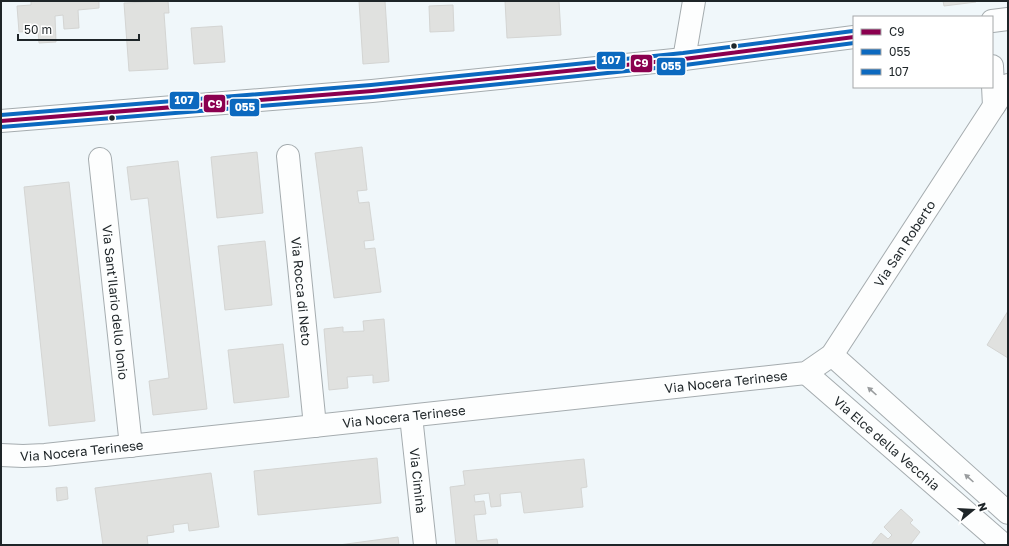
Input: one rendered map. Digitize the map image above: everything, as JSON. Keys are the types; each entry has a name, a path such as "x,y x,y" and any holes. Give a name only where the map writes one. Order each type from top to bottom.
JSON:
{"street":[{"path":"684,59 694,1"},
{"path":"993,21 1008,19"},
{"path":"1,121 372,91 684,59 853,37"},
{"name":"Via San Roberto","path":"806,373 832,355 1008,85"},
{"path":"993,86 994,106"},
{"name":"Via Rocca di Neto","path":"288,156 315,426"},
{"name":"Via Sant'Ilario dello Ionio","path":"100,159 131,446"},
{"path":"832,355 1008,513"},
{"name":"Via Nocera Terinese","path":"1,455 38,456 806,373"},
{"name":"Via Elce della Vecchia","path":"806,373 1004,545"},
{"name":"Via Ciminà","path":"411,416 425,545"}],"building":[{"path":"31,1 99,1 99,8 78,10 79,28 64,29 63,15 55,16 56,42 39,43 38,31 19,32 17,6 31,5"},
{"path":"168,1 169,13 164,13 168,69 129,71 124,3"},
{"path":"359,1 385,1 389,62 363,64"},
{"path":"505,1 559,1 561,35 507,38"},
{"path":"943,1 976,1 976,2 944,6"},
{"path":"453,5 454,31 430,32 429,6"},
{"path":"222,26 225,62 194,64 191,28"},
{"path":"362,147 367,190 357,191 359,203 369,202 374,240 364,241 365,249 375,248 381,292 334,298 315,153"},
{"path":"257,152 263,213 217,218 211,157"},
{"path":"178,161 207,409 153,415 149,381 169,378 148,198 131,200 127,167"},
{"path":"69,182 95,421 49,426 24,187"},
{"path":"265,241 272,305 225,310 218,246"},
{"path":"1008,311 1008,358 987,345"},
{"path":"384,319 389,381 373,383 373,375 347,377 348,388 329,390 324,329 343,327 343,332 364,331 363,321"},
{"path":"283,344 289,397 234,403 228,350"},
{"path":"377,458 381,503 258,515 254,471"},
{"path":"584,459 587,487 581,488 583,507 524,513 521,492 500,494 501,506 491,507 489,493 474,495 475,502 484,501 486,514 474,515 477,541 497,539 498,545 456,545 450,487 465,485 463,471"},
{"path":"211,473 219,527 189,531 188,523 173,525 174,532 147,536 148,545 103,545 95,488"},
{"path":"67,487 68,499 57,501 56,488"},
{"path":"901,509 913,520 910,523 920,532 910,545 871,545 881,533 888,539 892,535 884,527"},
{"path":"398,537 399,545 339,545"}],"transit line":[{"name":"107","path":"1,115 371,85 683,53 853,31"},
{"name":"C9","path":"1,121 372,91 684,59 853,37"},
{"name":"055","path":"1,127 373,97 685,65 853,43"}]}
